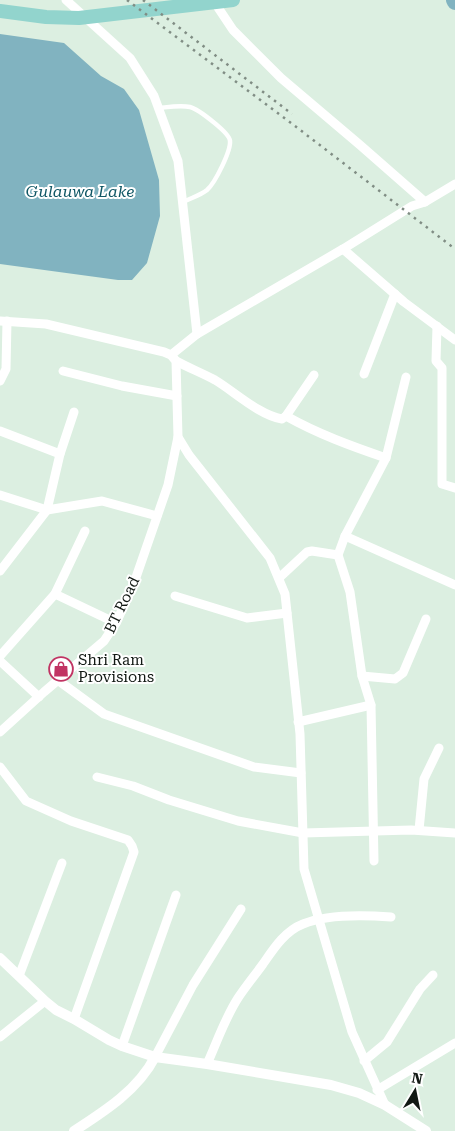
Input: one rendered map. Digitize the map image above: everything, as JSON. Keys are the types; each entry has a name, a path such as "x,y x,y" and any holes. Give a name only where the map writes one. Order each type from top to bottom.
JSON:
{"main road":[{"path":"0,11 46,17 79,18 233,0"}],"street":[{"path":"66,0 130,58 154,96 159,108 178,161 197,334"},
{"path":"213,0 233,30 280,78 360,144 425,202"},
{"path":"174,358 197,334 343,249 412,206 425,202 455,184"},
{"path":"343,249 395,294 455,340"},
{"path":"364,374 395,294"},
{"path":"0,381 6,369 3,321 46,324 164,352 275,418 282,419 286,416 314,375"},
{"path":"437,326 436,361 442,368 442,484 455,488"},
{"name":"BT Road","path":"0,732 104,641 116,623 133,586 168,485 178,437 174,358"},
{"path":"63,371 122,386 177,396"},
{"path":"374,861 373,730 371,705 362,676 350,592 338,555 344,536 386,458 406,377"},
{"path":"0,571 47,510 60,454 74,412"},
{"path":"286,416 306,428 335,441 386,458"},
{"path":"0,432 60,454"},
{"path":"178,437 189,454 270,558 286,594 298,722 304,869 352,1032 385,1105"},
{"path":"0,495 47,510 102,501 157,516"},
{"path":"0,656 55,594 85,531"},
{"path":"344,536 455,585"},
{"path":"279,578 308,552 338,555"},
{"path":"55,594 116,623"},
{"path":"175,596 247,618 287,614"},
{"path":"362,676 399,678 403,674 426,619"},
{"path":"0,661 39,696"},
{"path":"59,681 104,714 254,767 301,773"},
{"path":"298,722 371,705"},
{"path":"419,830 424,779 439,748"},
{"path":"0,767 26,801 71,820 128,840 134,852 74,1018"},
{"path":"97,777 133,786 169,800 238,821 303,833 419,830 455,833"},
{"path":"19,976 62,863"},
{"path":"122,1046 176,895"},
{"path":"74,1131 101,1114 136,1085 148,1072 194,985 242,910"},
{"path":"207,1064 222,1029 238,999 278,942 286,934 305,923 320,920 360,915 391,917"},
{"path":"0,958 56,1010 74,1018 122,1046 155,1057 331,1085 359,1093 385,1105 426,1131"},
{"path":"364,1061 387,1042 420,989 433,975"},
{"path":"0,1037 45,1001"},
{"path":"377,1090 455,1043"}],"lane":[{"path":"159,108 185,107 196,109 226,133 230,139 230,144 214,182 206,190 183,202"}],"water":[{"name":"Gulauwa Lake","path":"0,34 64,43 101,76 124,89 139,110 159,180 160,216 147,263 132,280 118,280 0,264"}],"railway":[{"path":"127,0 455,249"},
{"path":"143,0 292,114"}],"place":[{"name":"Shri Ram Provisions","path":"61,669"}]}
